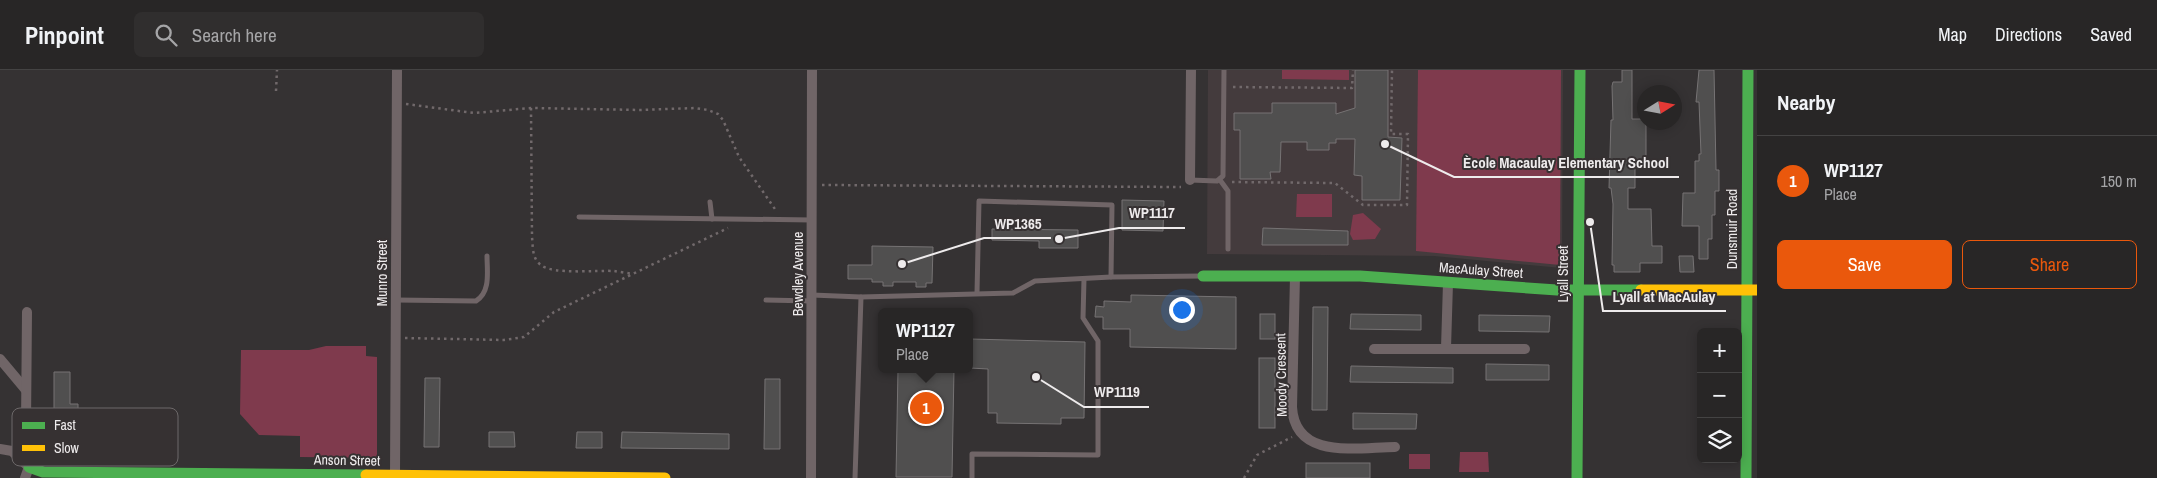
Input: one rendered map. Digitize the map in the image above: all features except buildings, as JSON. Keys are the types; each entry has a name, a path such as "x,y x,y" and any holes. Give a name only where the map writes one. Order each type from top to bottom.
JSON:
{"street":[{"name":"Munro Street","path":"395,476 397,70"},
{"name":"Bewdley Avenue","path":"811,478 812,70"},
{"path":"1190,180 1191,70"},
{"name":"Lyall Street","path":"1577,478 1580,70"},
{"name":"Dunsmuir Road","path":"1746,478 1752,290 1748,70"},
{"name":"MacAulay Street","path":"1203,276 1360,276 1557,290 1752,290"},
{"name":"Moody Crescent","path":"1295,276 1292,407 1294,421 1300,433 1311,442 1324,447 1395,446"},
{"path":"1446,348 1448,283"},
{"path":"26,408 27,312"},
{"path":"1374,349 1525,349"},
{"path":"0,359 26,390"},
{"name":"Anson Street","path":"27,473 146,476 665,478"}],"lane":[{"path":"1190,180 1220,180 1224,176 1224,70"},
{"path":"1220,180 1228,191 1228,249"},
{"path":"977,293 978,201 1112,205 1111,277"},
{"path":"710,202 712,219"},
{"path":"579,217 812,220"},
{"path":"396,300 476,301 486,289 487,256"},
{"path":"766,300 1013,293 1034,281 1111,277 1203,276"},
{"path":"972,478 972,454 1098,455 1098,341 1083,318 1084,279"},
{"path":"855,478 861,297"}],"path":[{"path":"276,91 277,70"},
{"path":"1233,86 1352,88 1353,70"},
{"path":"1228,182 1335,183 1363,206 1407,205 1408,134 1391,134 1392,70"},
{"path":"397,103 474,113 531,108 641,110 695,108 718,114 723,120 739,157 782,220"},
{"path":"531,108 532,237 536,261 545,268 565,271 615,271 633,274"},
{"path":"812,185 1181,187 1190,180"},
{"path":"396,337 467,340 518,339 530,333 554,312 728,228"},
{"path":"1244,478 1257,455 1300,433"}],"shaded area":[{"path":"1208,70 1563,70 1562,268 1434,256 1207,254"},
{"path":"1282,70 1349,70 1349,80 1282,79"},
{"path":"1418,70 1561,70 1560,265 1416,251"},
{"path":"1297,194 1332,194 1332,217 1296,217"},
{"path":"1363,213 1381,229 1375,239 1353,240 1350,234 1353,215"},
{"path":"326,346 366,346 366,356 377,357 377,458 300,457 300,436 259,435 240,414 241,350 309,350"},
{"path":"1460,452 1488,452 1489,472 1459,472"},
{"path":"1409,454 1430,454 1430,469 1409,469"}],"traffic: fast":[{"path":"1577,478 1580,70"},
{"path":"1746,478 1748,70"},
{"path":"1203,276 1360,276 1557,290 1641,290"},
{"path":"29,467 43,472 366,475"}],"traffic: slow":[{"path":"1641,290 1757,290"},
{"path":"366,475 665,478"}],"place":[{"name":"Ècole Macaulay Elementary School","path":"1385,144"},
{"name":"Lyall at MacAulay","path":"1590,222"},
{"name":"WP1117","path":"1059,239"},
{"name":"WP1365","path":"902,264"},
{"name":"WP1119","path":"1036,377"},
{"name":"WP1127","path":"926,408"}]}
